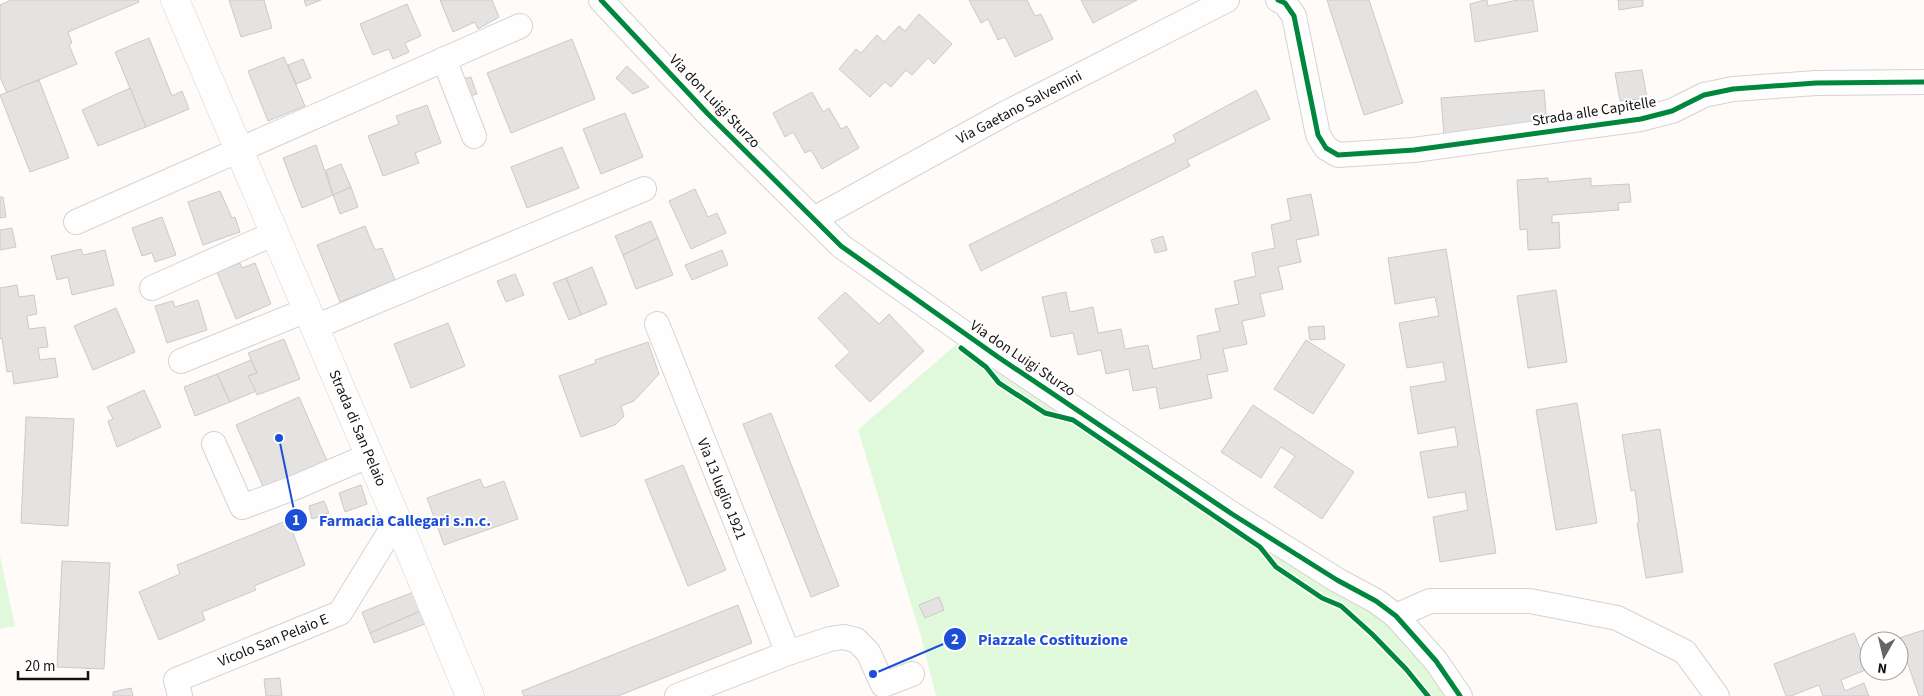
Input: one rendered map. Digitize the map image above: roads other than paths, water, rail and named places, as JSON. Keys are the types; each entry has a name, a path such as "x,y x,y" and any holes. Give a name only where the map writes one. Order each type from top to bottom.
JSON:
{"main road":[{"name":"Strada di San Pelaio","path":"175,0 370,455 470,696"}],"street":[{"name":"Via don Luigi Sturzo","path":"601,0 708,114 841,246 998,357 1232,514 1337,580 1376,601 1396,616 1436,661 1460,696"},
{"name":"Via Gaetano Salvemini","path":"814,219 1006,113 1227,0"},
{"name":"Strada alle Capitelle","path":"1278,0 1285,3 1294,16 1318,135 1326,148 1338,155 1414,150 1641,119 1672,111 1704,95 1733,89 1816,84 1924,82"},
{"path":"76,222 520,26"},
{"path":"444,59 474,136"},
{"path":"181,361 311,319 644,189"},
{"path":"152,288 274,233"},
{"name":"Via 13 luglio 1921","path":"657,324 788,653"},
{"path":"214,444 242,507 296,487 370,455"},
{"name":"Vicolo San Pelaio E","path":"180,696 176,680 340,613 397,520"},
{"path":"1396,616 1430,601 1530,602 1617,618 1685,652 1717,696"},
{"path":"677,696 830,638 843,637 856,640 868,652 885,691 912,674"}],"place":[{"name":"Farmacia Callegari s.n.c.","path":"279,438"},
{"name":"Piazzale Costituzione","path":"873,674"}]}
